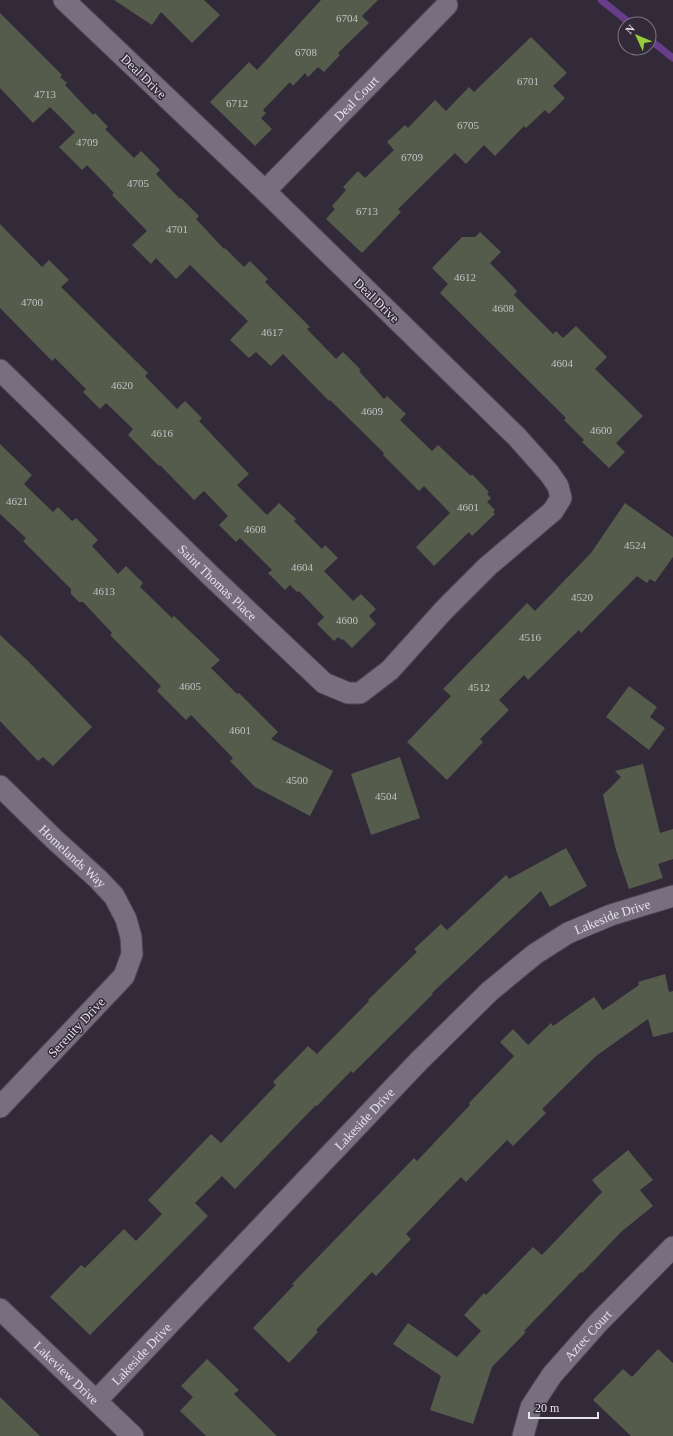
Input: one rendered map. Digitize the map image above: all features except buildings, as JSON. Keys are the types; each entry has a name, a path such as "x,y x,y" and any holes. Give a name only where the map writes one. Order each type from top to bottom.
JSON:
{"street":[{"name":"Deal Drive","path":"65,1 265,191 517,437 550,473 558,486 561,498 553,511 488,566 444,610"},
{"name":"Deal Court","path":"265,191 448,5"},
{"name":"Saint Thomas Place","path":"0,370 212,577 324,683 348,693 360,693 390,670 444,610"},
{"name":"Homelands Way","path":"0,786 114,896 126,918 132,937"},
{"name":"Lakeside Drive","path":"97,1400 418,1062 490,991 535,954 568,933 611,915 673,896"},
{"name":"Serenity Drive","path":"0,1107 124,976 132,954 132,937"},
{"name":"Aztec Court","path":"523,1436 531,1407 552,1375 598,1323 673,1247"},
{"name":"Lakeview Drive","path":"0,1309 134,1436"}],"waterway":[{"path":"601,0 621,16"},
{"path":"657,45 673,58"}]}
